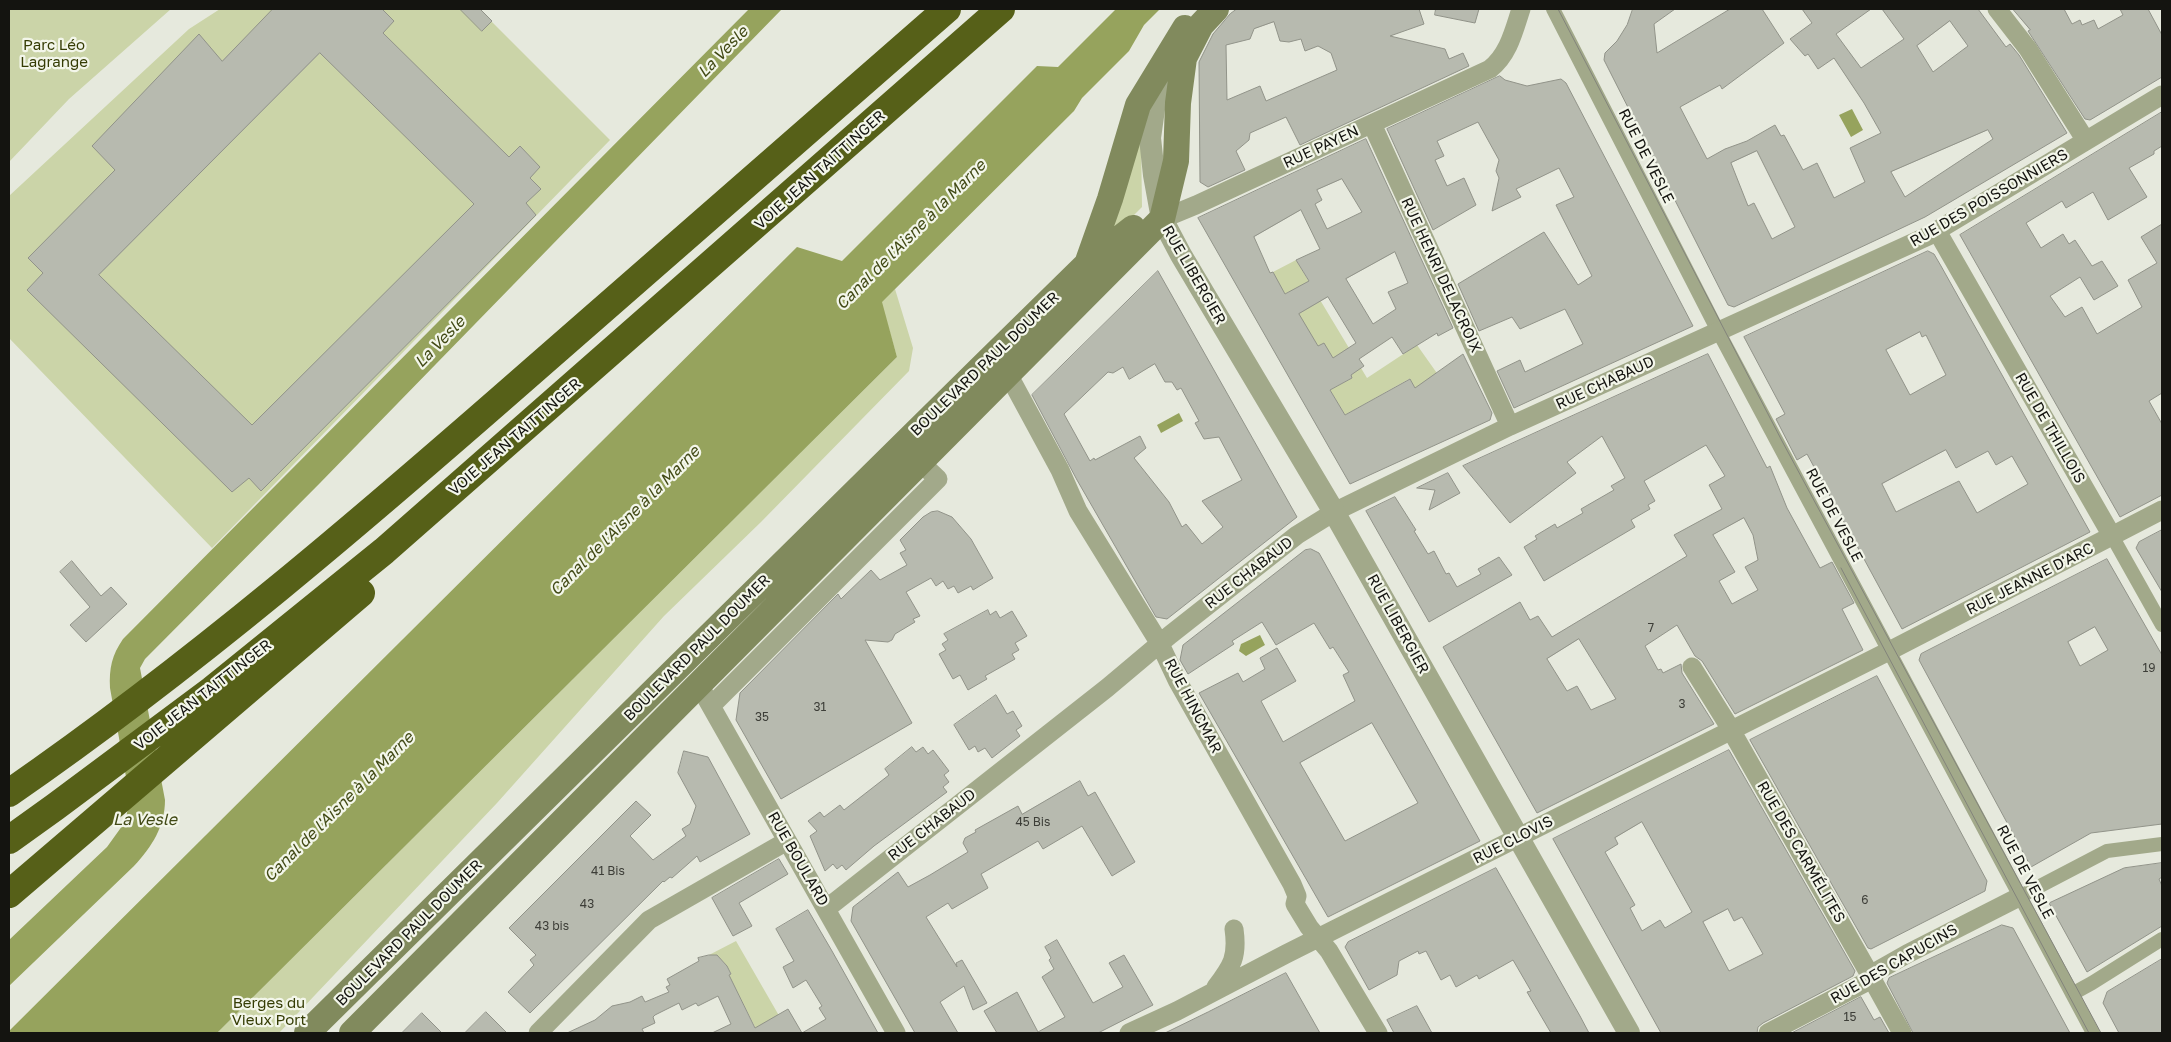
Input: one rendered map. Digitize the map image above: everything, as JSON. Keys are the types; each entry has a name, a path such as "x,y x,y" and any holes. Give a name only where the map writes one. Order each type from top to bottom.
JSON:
{"highway":[{"path":"9,793 85,741 197,655 360,521 947,9"},
{"name":"VOIE JEAN TAITTINGER","path":"9,840 212,690 384,552 1001,9"},
{"path":"9,894 365,590 384,552"}],"main road":[{"name":"BOULEVARD PAUL DOUMER","path":"1087,264 1110,200 1138,106 1185,28 1202,9"},
{"path":"1162,218 1176,161 1178,103 1184,58 1201,25 1216,9"},
{"name":"BOULEVARD PAUL DOUMER","path":"307,1033 1087,264 1133,228 1162,218"},
{"name":"BOULEVARD PAUL DOUMER","path":"352,1033 705,696 920,462 1162,218"}],"street":[{"name":"RUE PAYEN","path":"1162,218 1196,205 1479,75 1498,62 1504,54 1522,9"},
{"name":"RUE DE VESLE","path":"1553,9 1893,649 2020,897 2093,1033"},
{"path":"1997,9 2028,49 2086,141"},
{"name":"BOULEVARD PAUL DOUMER","path":"1160,67 1150,138 1154,175 1162,218"},
{"name":"RUE DES POISSONNIERS","path":"1723,329 1937,231 2162,95"},
{"name":"RUE HENRI DELACROIX","path":"1372,124 1510,426"},
{"name":"RUE LIBERGIER","path":"1162,218 1181,255 1334,512 1629,1033"},
{"name":"RUE DE THILLOIS","path":"1937,231 2162,625"},
{"name":"RUE CHABAUD","path":"826,909 1298,535 1334,512 1510,426 1723,329"},
{"name":"RUE HINCMAR","path":"1008,374 1060,470 1078,511 1160,644 1177,680 1292,884 1297,896 1295,904 1308,927 1329,950 1378,1033"},
{"name":"RUE JEANNE D'ARC","path":"1893,649 2162,510"},
{"name":"RUE CLOVIS","path":"1129,1033 1893,649"},
{"name":"RUE DES CARMÉLITES","path":"1692,667 1732,730 1902,1033"},
{"name":"RUE BOULARD","path":"705,696 896,1033"},
{"path":"538,1033 650,920 787,840"},
{"path":"2020,897 2107,851 2162,844"},
{"name":"RUE DES CAPUCINS","path":"1768,1033 1872,977 1907,954 2020,897"},
{"path":"1212,992 1232,964 1235,949 1234,929"},
{"path":"2072,994 2162,939"}],"green space":[{"name":"Parc Léo Lagrange","path":"9,9 171,9 69,99 9,162"},
{"path":"220,9 479,9 610,140 212,548 9,338 9,196 189,29"},
{"path":"1141,139 1142,207 1117,232 1107,228"},
{"path":"1296,260 1367,378 1417,345 1451,393 1415,388 1409,379 1345,415 1330,390 1352,378 1349,372 1318,346 1303,330 1289,292 1277,298 1273,272"},
{"name":"Berges du Vieux Port","path":"895,289 913,348 909,371 761,522 664,616 497,803 279,1033 217,1033 897,357 881,302"},
{"path":"736,941 789,1033 761,1033 759,1028 756,1029 729,976 731,974 727,967 720,959 709,955"}],"water":[{"name":"La Vesle","path":"749,9 782,9 320,483 145,659 140,668 165,800 160,827 152,844 134,866 9,986 9,940 107,847 125,822 130,799 110,688 114,656 123,639"},
{"name":"Canal de l'Aisne à la Marne","path":"1116,9 1160,9 1144,25 1129,51 1082,98 1074,111 882,302 897,357 217,1033 9,1033 797,247 842,261 1037,66 1058,67"},
{"path":"1852,109 1863,130 1851,137 1839,115"},
{"path":"1179,413 1183,421 1161,433 1157,425"},
{"path":"1260,635 1265,645 1246,656 1239,651 1241,644"}],"building":[{"path":"273,9 382,9 394,21 383,33 509,157 520,146 540,167 530,178 541,189 526,203 536,215 261,491 249,478 232,492 27,290 43,273 28,258 115,170 92,146 199,34 222,61","holes":["320,53 474,204 252,425 99,275"]},
{"path":"460,9 480,9 492,21 482,31"},
{"path":"1237,9 1419,9 1424,24 1390,36 1445,49 1449,59 1463,53 1469,66 1300,145 1286,117 1250,133 1249,140 1236,151 1245,170 1208,187 1200,182 1199,62 1213,34 1230,14","holes":["1274,22 1280,41 1289,42 1301,39 1305,51 1318,46 1331,53 1337,70 1266,101 1260,86 1227,100 1226,45 1250,39 1254,29"]},
{"path":"1436,9 1479,9 1475,23 1435,15"},
{"path":"1633,9 1675,9 1654,24 1657,53 1730,9 1762,9 1784,43 1722,89 1720,85 1680,107 1707,159 1725,149 1747,141 1775,125 1781,136 1784,135 1803,170 1817,163 1834,198 1865,182 1850,148 1881,133 1864,103 1834,58 1818,69 1808,54 1805,56 1790,39 1812,23 1802,9 1871,9 1836,34 1861,68 1904,39 1882,9 1978,9 2006,47 2010,44 2019,55 2067,133 1925,217 1734,307 1728,305 1604,60 1605,53 1617,41 1627,25","holes":["1950,21 1968,46 1933,72 1917,46","1988,130 1993,139 1905,197 1891,172","1757,151 1795,227 1772,239 1754,203 1748,206 1731,163"]},
{"path":"2013,9 2064,9 2072,24 2080,20 2082,25 2094,20 2098,29 2123,15 2120,9 2148,9 2162,35 2162,77 2090,120 2085,119 2028,31 2030,30"},
{"path":"1500,76 1505,80 1527,86 1561,79 1566,83 1693,326 1514,408 1497,371 1520,360 1525,372 1583,344 1565,309 1520,329 1512,317 1479,331 1458,284 1544,232 1578,285 1592,276 1556,205 1574,197 1559,168 1516,189 1521,197 1492,211 1499,178 1496,171 1499,160 1478,122 1437,141 1444,156 1435,160 1447,186 1464,178 1476,205 1433,230 1387,129"},
{"path":"2162,112 2162,146 2154,151 2154,154 2129,168 2147,197 2108,220 2093,192 2066,208 2062,201 2026,223 2041,248 2063,234 2069,244 2075,240 2092,266 2102,261 2118,286 2094,300 2080,277 2050,296 2065,317 2082,307 2097,334 2142,307 2128,280 2157,263 2141,237 2162,224 2162,393 2149,401 2162,424 2162,495 2120,517 1960,235"},
{"path":"1366,139 1453,328 1438,336 1437,333 1403,354 1392,337 1359,359 1364,366 1351,375 1352,378 1330,390 1345,415 1410,379 1415,388 1463,354 1492,413 1490,420 1350,484 1198,218","holes":["1342,179 1362,212 1327,229 1315,204 1322,200 1317,190","1301,210 1320,249 1296,260 1309,281 1285,294 1273,272 1270,273 1254,237","1395,252 1408,283 1388,292 1396,309 1373,324 1346,279","1328,297 1356,343 1333,358 1324,343 1318,346 1299,314"]},
{"path":"1928,251 1934,254 2090,532 1902,629 1807,454 1797,460 1776,419 1785,414 1744,337","holes":["1920,332 1922,337 1926,335 1946,375 1910,395 1886,350","1946,450 1956,468 1988,451 1996,465 2012,456 2028,484 1977,513 1959,481 1896,512 1882,484"]},
{"path":"1158,271 1297,517 1167,619 1156,617 1077,480 1032,395","holes":["1155,364 1165,382 1172,382 1177,390 1181,388 1199,421 1195,423 1204,439 1219,437 1242,480 1202,501 1223,527 1202,544 1186,524 1182,527 1169,502 1134,458 1146,448 1140,436 1090,461 1064,414 1108,372 1113,373 1123,367 1129,379"]},
{"path":"1708,354 1767,468 1770,466 1787,508 1820,568 1832,562 1854,603 1842,609 1863,650 1735,714 1702,661 1695,656 1677,625 1645,646 1658,670 1661,669 1663,673 1681,664 1682,673 1714,724 1537,813 1443,647 1520,602 1530,620 1538,616 1552,637 1687,556 1674,535 1722,509 1709,485 1725,476 1706,445 1644,481 1655,501 1648,505 1650,509 1631,520 1635,527 1544,581 1524,547 1537,539 1535,536 1555,524 1557,528 1583,513 1581,509 1614,490 1611,486 1625,478 1602,436 1567,462 1576,473 1510,523 1463,466","holes":["1744,518 1753,535 1758,560 1745,567 1758,590 1732,604 1719,581 1735,572 1713,535","1579,639 1616,699 1591,710 1577,686 1567,691 1547,659"]},
{"path":"1448,473 1460,493 1429,510 1435,490 1417,488"},
{"path":"1395,497 1416,530 1414,531 1428,554 1434,551 1446,574 1449,573 1457,587 1481,574 1478,569 1499,557 1512,575 1429,622 1366,511"},
{"path":"938,511 952,517 971,539 993,578 973,590 971,586 958,593 954,586 948,589 943,581 936,586 931,578 906,592 920,616 913,619 915,622 895,634 892,640 888,642 865,640 912,723 781,799 736,720 740,693 838,594 841,599 871,570 880,580 907,565 900,553 906,550 900,540 923,517 931,512"},
{"path":"2162,530 2162,592 2136,548 2139,542"},
{"path":"1311,549 1319,553 1480,841 1328,917 1199,693 1238,673 1243,682 1265,669 1260,658 1277,648 1296,681 1261,701 1283,742 1355,701 1343,675 1349,672 1333,647 1330,649 1314,623 1276,645 1262,622 1232,641 1234,644 1188,674 1180,660 1183,645 1305,550","holes":["1372,723 1418,803 1345,841 1300,763"]},
{"path":"2107,559 2162,655 2162,824 2091,833 2031,867 1919,660 1921,654","holes":["2095,627 2108,650 2080,666 2068,642"]},
{"path":"72,561 101,596 111,587 127,604 86,642 70,625 90,607 60,572"},
{"path":"988,610 990,615 996,611 1000,618 1012,611 1027,636 1015,643 1019,650 1012,654 1015,659 985,676 987,679 968,690 960,675 953,679 939,654 946,650 942,644 948,640 944,634"},
{"path":"1877,676 1987,881 1985,891 1871,949 1868,948 1750,740"},
{"path":"996,695 1007,714 1013,711 1022,726 1016,730 1020,736 992,758 985,748 978,752 975,746 969,750 954,725"},
{"path":"912,747 916,752 923,747 928,754 933,750 949,771 944,775 949,782 943,787 947,792 874,846 846,870 842,865 837,869 833,864 825,871 810,836 817,831 808,821 820,812 824,817 840,805 844,810 889,775 885,769"},
{"path":"1729,750 1855,971 1853,976 1763,1023 1758,1027 1757,1033 1661,1033 1553,839","holes":["1642,822 1692,912 1665,928 1660,920 1642,931 1630,908 1635,905 1605,852 1618,844 1615,838","1728,909 1734,921 1742,917 1763,954 1729,971 1703,922"]},
{"path":"684,751 708,757 750,834 700,862 697,856 672,878 670,877 663,881 530,1013 508,992 534,965 530,960 536,955 509,928 636,801 651,815 630,836 653,860 686,836 682,829 690,824 696,806 678,773"},
{"path":"1080,781 1088,796 1095,792 1135,862 1112,876 1082,826 1043,849 1038,841 981,874 988,888 952,909 948,903 926,917 957,967 956,963 962,960 987,1003 973,1010 964,986 940,1002 958,1033 915,1033 851,921 853,907 898,872 908,887 930,875 968,852 963,843 965,838 976,832 975,830 1018,806 1022,814"},
{"path":"779,859 788,874 739,903 752,926 733,936 712,898"},
{"path":"2162,863 2162,877 2159,879 2162,886 2162,926 2087,972 2049,903 2124,868"},
{"path":"1496,868 1589,1033 1551,1033 1527,992 1531,991 1513,960 1479,979 1477,975 1456,987 1450,975 1441,980 1426,951 1419,954 1418,951 1399,961 1397,975 1369,990 1345,947 1348,942"},
{"path":"808,910 878,1033 802,1033 826,1019 819,1008 822,1006 806,980 793,988 783,967 794,961 776,929"},
{"path":"2002,925 2013,928 2070,1033 1913,1033 1887,983 1889,978"},
{"path":"1057,940 1093,1003 1123,987 1109,963 1124,955 1153,1005 1098,1033 997,1033 984,1011 1017,992 1038,1032 1065,1017 1042,977 1054,969 1045,947"},
{"path":"717,955 727,966 731,974 729,975 755,1028 788,1009 802,1033 712,1033 731,1024 718,996 698,1006 696,1003 682,1010 679,1003 655,1015 653,1017 655,1023 642,1029 644,1033 567,1033 595,1020 612,1006 630,1002 642,996 645,1002 669,992 666,987 670,985 667,979 699,961 698,958"},
{"path":"2162,959 2162,1033 2119,1033 2103,1003 2107,992"},
{"path":"1286,973 1320,1033 1165,1033 1208,1012"},
{"path":"1861,997 1874,1020 1880,1017 1889,1033 1792,1033"},
{"path":"1417,1006 1432,1033 1394,1033 1387,1020"},
{"path":"486,1012 507,1033 465,1033"},
{"path":"422,1013 442,1033 402,1033"}],"tram line":[{"path":"1558,9 1782,441 2101,1033"},
{"path":"1841,568 2089,1033"}]}
